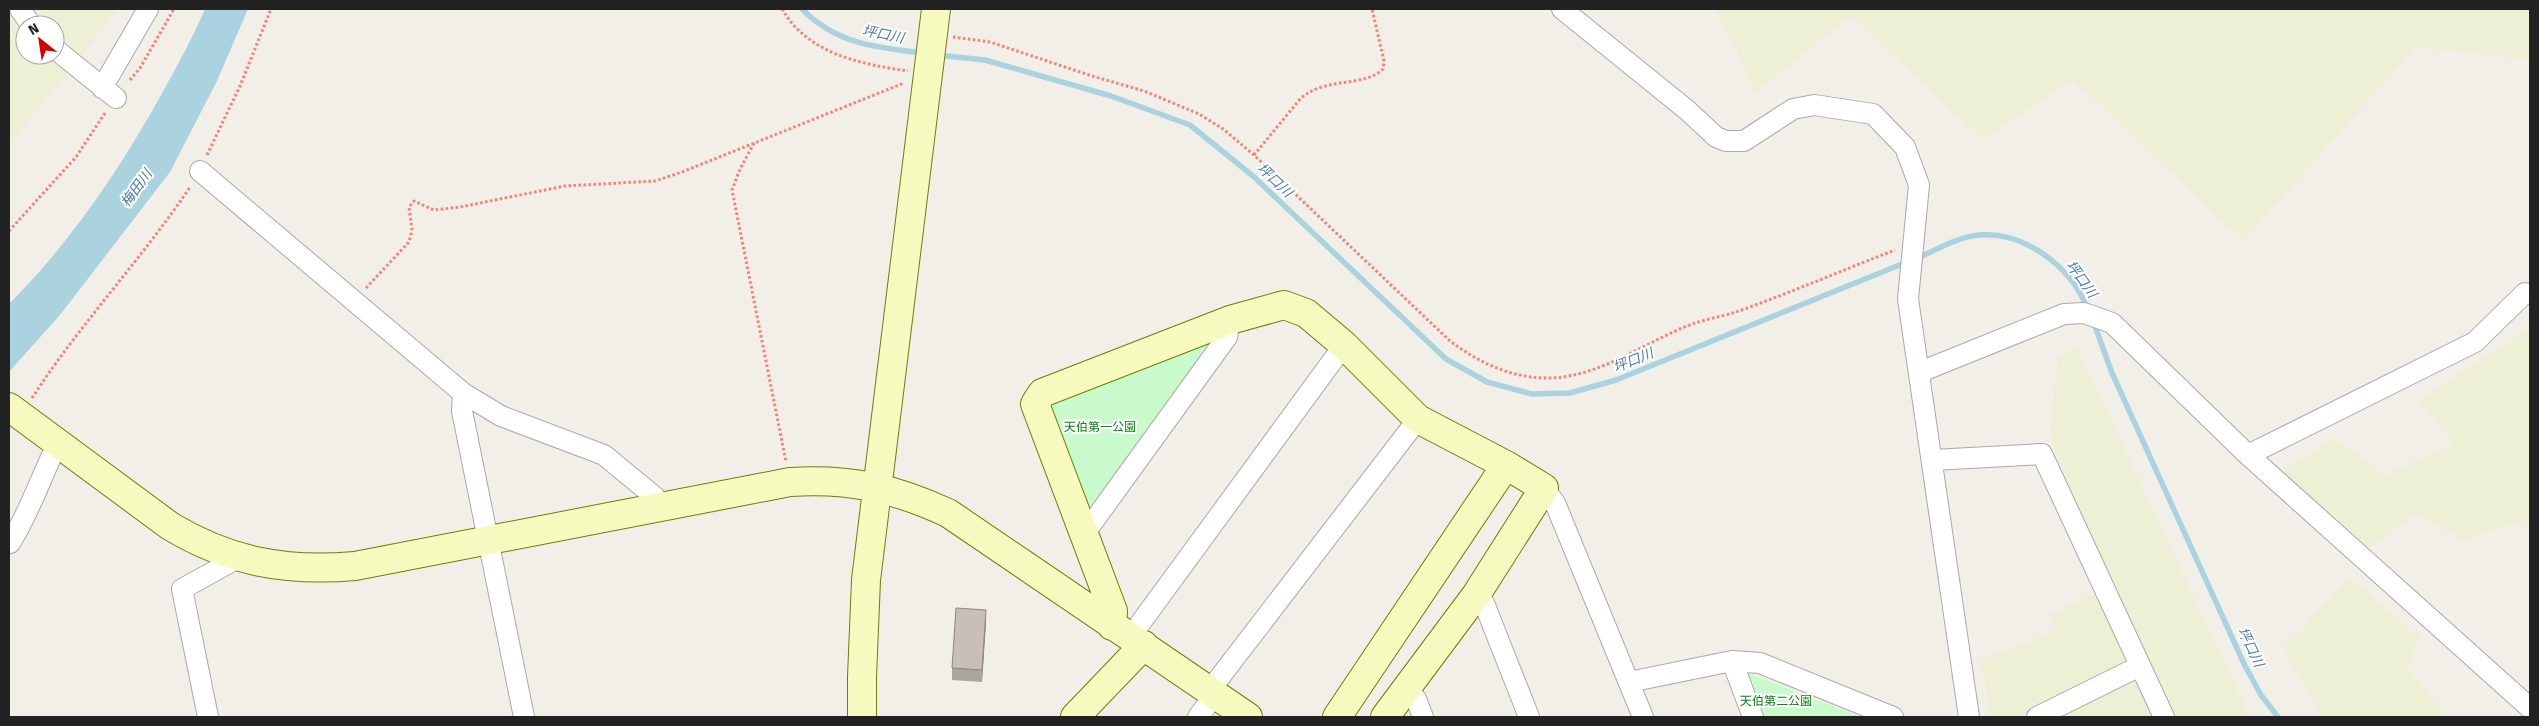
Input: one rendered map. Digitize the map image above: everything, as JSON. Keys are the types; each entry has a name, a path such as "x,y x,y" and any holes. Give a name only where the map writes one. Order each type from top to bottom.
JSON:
{"street":[{"path":"65,57 109,93 148,9"},
{"path":"1562,9 1687,110 1716,137 1726,141 1744,141 1793,109 1814,105 1873,114 1905,147 1918,185 1908,298 1969,717"},
{"path":"862,717 866,580 934,28"},
{"path":"200,171 463,393 501,416 604,455 656,497 661,507"},
{"path":"2248,455 2475,342 2529,292"},
{"path":"1129,635 1113,611 1085,532 1035,404 1042,393 1230,320 1284,304 1306,314 1344,346 1418,419 1506,465 1544,488 1555,503 1643,717"},
{"path":"1920,372 2064,314 2092,316 2112,323 2248,455 2530,708"},
{"path":"1085,532 1227,337 1230,320"},
{"path":"1075,717 1129,635 1344,346"},
{"path":"463,393 462,411 524,717"},
{"path":"13,415 58,443 170,526 197,542 238,558 283,567 324,568 355,566 790,482 820,480 852,482 877,487 915,498 948,513 1248,717"},
{"path":"1198,717 1212,692 1418,419"},
{"path":"10,543 22,524 40,478 58,443"},
{"path":"1933,460 2042,454 2164,717"},
{"path":"1336,717 1506,465"},
{"path":"1385,717 1476,595 1544,488"},
{"path":"208,717 182,589 238,558"},
{"path":"1476,595 1484,603 1529,717"},
{"path":"1629,682 1732,661 1760,663 1893,717"},
{"path":"1732,661 1754,717"},
{"path":"2037,717 2140,666"},
{"path":"1407,688 1416,699 1423,717"}],"path":[{"path":"9,231 76,157 109,93 140,68 174,9"},
{"path":"13,415 165,224 200,171 240,86 271,9"},
{"path":"782,9 800,34 813,43 873,66 928,74"},
{"path":"1254,155 1301,98 1311,90 1321,85 1371,77 1382,69 1384,61 1372,9"},
{"path":"934,28 990,42 1144,91 1199,114 1223,129 1254,155 1450,341 1486,365 1527,376 1550,378 1577,376 1602,367 1641,346 1693,324 1738,312 1913,247"},
{"path":"354,301 409,242 412,230 410,207 414,201 434,210 460,207 564,186 655,181 928,74"},
{"path":"755,143 740,169 732,190 790,482"}],"green space":[{"path":"9,9 119,9 9,145"},
{"path":"1715,9 2530,9 2530,60 2416,47 2243,241 2073,80 1983,140 1851,16 1756,93"},
{"path":"2530,328 2530,520 2462,540 2417,513 2367,550 2280,473 2334,438 2385,475 2453,444 2419,400"},
{"name":"天伯第一公園","path":"1215,338 1089,511 1046,403"},
{"path":"2077,347 2250,717 1989,717 1981,660 2056,631 2050,615 2108,587 2050,437 2057,358"},
{"path":"2349,577 2420,637 2407,667 2447,717 2322,717 2283,649"},
{"name":"天伯第二公園","path":"1747,673 1860,717 1764,717"}],"water":[{"name":"梅田川","path":"205,9 248,9 217,81 170,172 60,315 9,372 9,304 73,231 110,179 160,97"}],"building":[{"path":"956,608 986,610 982,670 952,668"}],"waterway":[{"name":"坪口川","path":"802,9 815,21 843,37 873,46 923,53"},
{"name":"坪口川","path":"937,55 985,60 1111,96 1190,125 1253,176 1446,359 1487,382 1532,394 1570,393 1616,380 1907,262"},
{"name":"坪口川","path":"1915,259 1950,243 1972,236 1990,235 2008,238 2026,244 2042,253 2057,265 2070,278 2088,310"},
{"name":"坪口川","path":"2093,321 2112,373 2245,666 2261,695 2278,717"}]}
